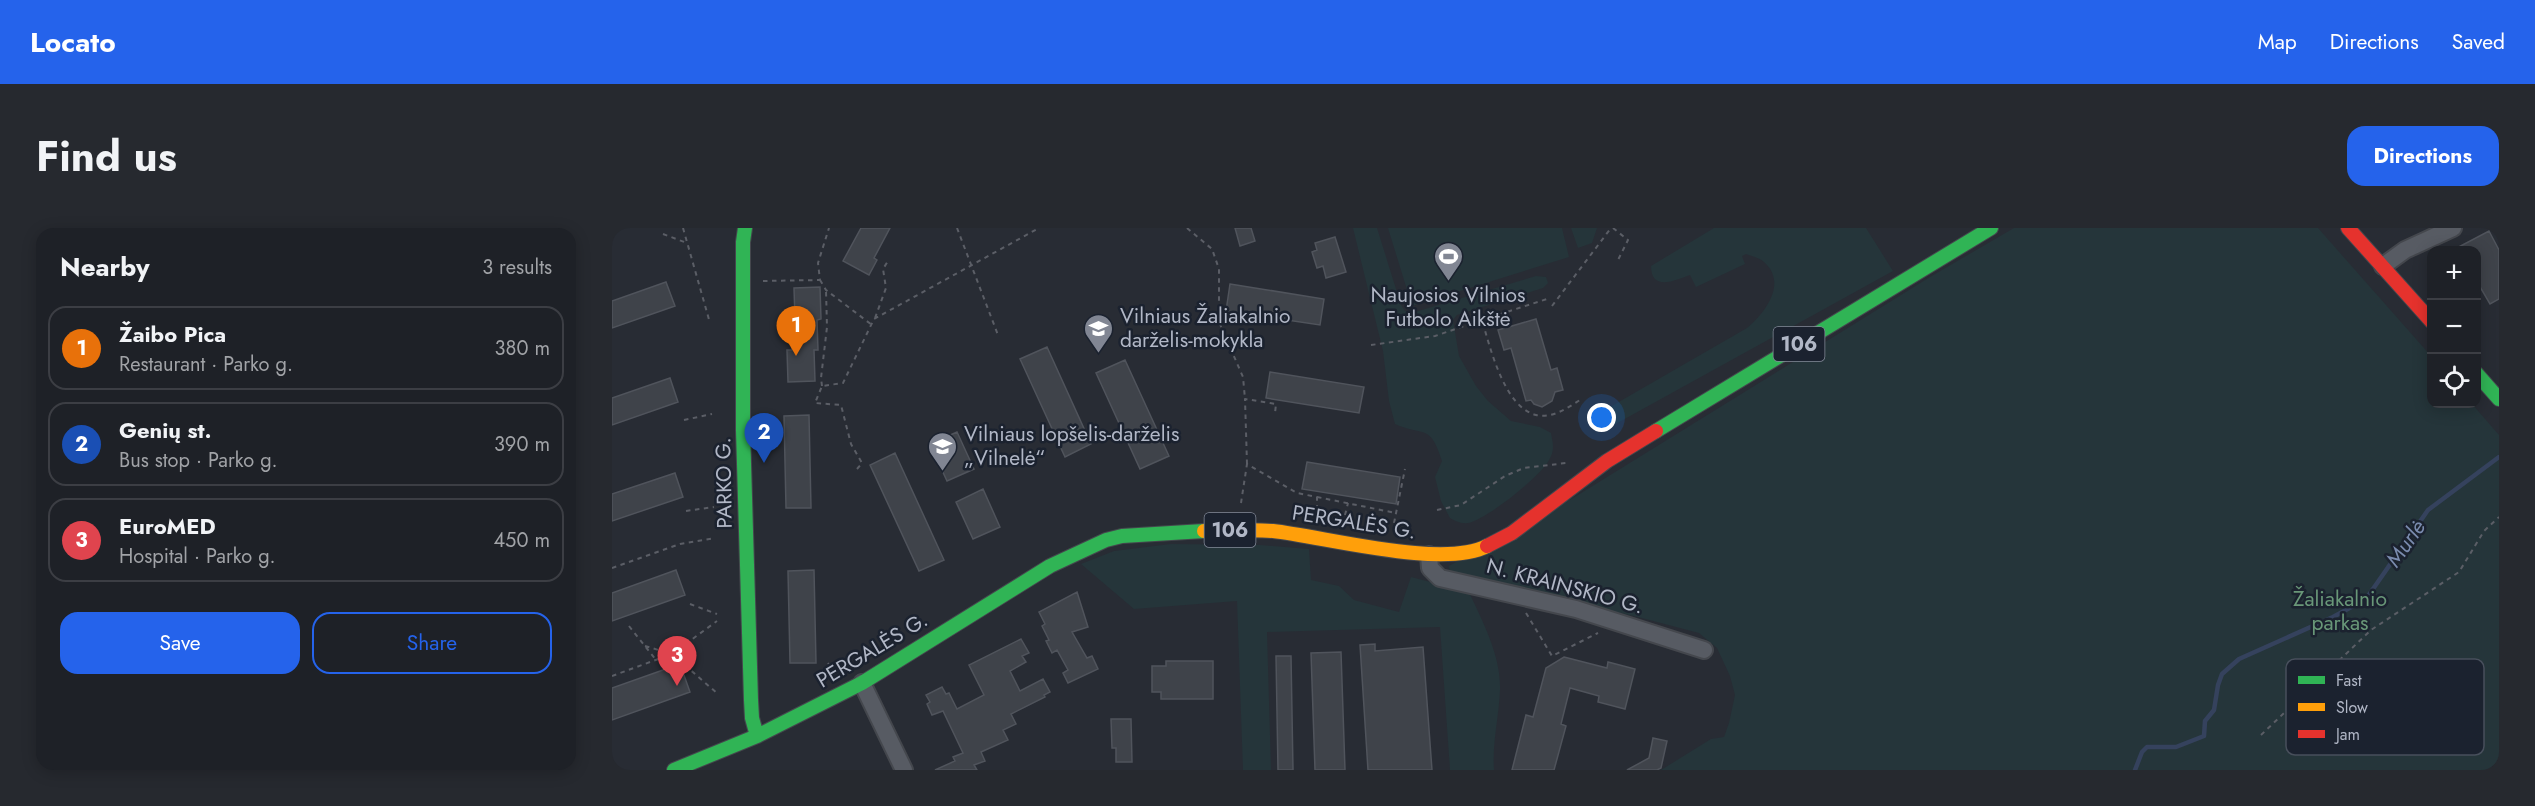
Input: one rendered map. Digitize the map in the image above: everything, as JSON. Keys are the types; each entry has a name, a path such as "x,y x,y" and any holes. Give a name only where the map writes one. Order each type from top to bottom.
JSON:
{"main road":[{"name":"PARKO G.","path":"745,228 743,242 743,430 750,700 752,718 758,736"},
{"name":"PERGALĖS G.","path":"679,769 758,736 862,683 1050,566 1090,546 1122,536 1194,531 1270,531 1429,555 1462,555 1494,544 1607,461 1991,228"},
{"path":"2348,228 2427,316"},
{"path":"2481,379 2499,399"}],"street":[{"path":"2383,266 2405,250 2453,228"},
{"name":"N. KRAINSKIO G.","path":"1429,555 1430,568 1440,578 1576,609 1704,650"},
{"path":"862,683 904,770"}],"path":[{"path":"683,228 710,323"},
{"path":"829,228 818,262 820,280 826,290 872,325"},
{"path":"957,228 999,335"},
{"path":"874,319 1039,228"},
{"path":"1186,228 1212,249 1219,268 1219,322 1243,377 1247,464 1241,503"},
{"path":"1552,306 1612,228 1628,240 1618,260"},
{"path":"663,234 687,243"},
{"path":"822,386 843,383 872,325 886,288 884,269 888,261"},
{"path":"784,281 820,280"},
{"path":"826,290 827,327 822,386 815,403 841,405 851,444 862,463 857,469"},
{"path":"1371,345 1435,336 1550,298"},
{"path":"1482,320 1503,383 1524,409 1536,415 1552,415 1580,400"},
{"path":"1245,399 1276,404 1275,413"},
{"path":"684,420 712,414"},
{"path":"1437,510 1461,505 1505,476 1524,468 1566,463"},
{"path":"1247,464 1297,493 1396,513"},
{"path":"1394,523 1404,469"},
{"path":"1317,497 1317,510"},
{"path":"1345,515 1348,503"},
{"path":"686,511 714,507"},
{"path":"2341,659 2371,630 2459,572 2484,531 2499,517"},
{"path":"612,568 680,544 715,538"},
{"path":"690,604 717,614"},
{"path":"1526,613 1552,656 1619,623"},
{"path":"612,676 672,654 717,621"},
{"path":"629,626 656,660"},
{"path":"645,646 672,654 718,694"},
{"path":"828,663 838,679"},
{"path":"2261,735 2286,711"}],"green space":[{"path":"1353,228 1377,228 1401,305 1405,311 1415,312 1536,276 1546,277 1548,283 1543,288 1457,315 1453,320 1459,356 1476,386 1488,401 1511,421 1540,427 1551,433 1553,444 1549,460 1536,476 1499,506 1476,520 1463,523 1450,518 1441,501 1435,477 1442,461 1430,436 1395,424 1389,401 1383,351"},
{"name":"Naujosios Vilnios Futbolo Aikštė","path":"1388,228 1562,228 1569,257 1412,306"},
{"path":"1571,228 1597,228 1592,243 1578,248"},
{"path":"1714,228 1866,228 1893,271 1612,426 1602,420 1603,413 1610,407 1747,328 1767,306 1774,288 1771,270 1758,258 1746,254 1742,256 1745,264 1696,287 1690,275 1665,282 1655,279 1651,266"},
{"name":"Žaliakalnio parkas","path":"2014,228 2318,228 2427,351 2427,408 2475,408 2499,435 2499,770 1661,770 1711,739 1724,737 1735,695 1730,676 1717,648 1699,633 1450,575 1449,566 1578,495 1930,277"},
{"path":"1171,544 1260,545 1309,549 1311,580 1339,586 1354,600 1399,612 1411,577 1469,592 1490,640 1500,677 1494,770 1450,770 1440,627 1267,632 1271,770 1243,770 1237,601 1134,609 1081,564 1114,551"}],"building":[{"path":"861,228 890,228 874,258 877,260 869,275 843,261"},
{"path":"1235,228 1251,228 1255,241 1240,246"},
{"path":"2489,231 2499,250 2499,299 2490,304 2481,289 2481,246 2461,246"},
{"path":"1335,237 1346,272 1326,278 1323,266 1317,268 1312,252 1317,250 1315,243"},
{"path":"666,282 675,306 612,328 612,301"},
{"path":"1230,284 1324,299 1320,325 1226,311"},
{"path":"820,287 821,319 817,320 818,350 814,350 815,381 788,382 787,350 792,350 791,319 795,319 794,288"},
{"path":"1536,319 1551,370 1557,368 1563,390 1555,392 1552,401 1542,407 1531,400 1526,401 1511,348 1504,350 1498,330"},
{"path":"1047,347 1091,444 1065,457 1020,359"},
{"path":"1125,360 1169,456 1140,469 1096,373"},
{"path":"1270,372 1364,387 1359,413 1266,398"},
{"path":"670,378 678,402 612,425 612,398"},
{"path":"809,415 811,508 786,508 784,416"},
{"path":"957,432 974,469 947,481 930,444"},
{"path":"895,453 944,560 919,571 870,465"},
{"path":"1307,462 1400,477 1396,504 1302,489"},
{"path":"675,473 683,497 612,521 612,494"},
{"path":"983,489 1000,527 973,539 956,502"},
{"path":"676,570 685,595 612,621 612,593"},
{"path":"814,570 816,663 790,663 788,571"},
{"path":"1077,592 1088,627 1072,632 1087,658 1092,656 1098,669 1068,683 1063,673 1068,670 1057,650 1052,653 1046,641 1049,640 1042,626 1045,624 1039,612"},
{"path":"1021,639 1029,653 1022,656 1026,662 1010,671 1020,691 1043,679 1050,692 1044,695 1045,697 1011,714 1016,724 1003,730 1008,740 981,752 985,761 974,765 977,770 935,770 955,761 953,757 963,753 943,711 932,715 927,704 930,702 926,695 942,687 946,694 949,693 957,709 984,695 969,665"},
{"path":"1375,644 1375,651 1423,647 1432,770 1368,770 1360,645"},
{"path":"1341,652 1345,770 1315,770 1311,653"},
{"path":"1276,656 1291,656 1293,770 1278,770"},
{"path":"1564,657 1607,668 1608,662 1635,669 1625,709 1598,702 1599,696 1570,688 1561,724 1566,726 1554,770 1512,770 1526,715 1533,717 1546,668"},
{"path":"1166,661 1213,661 1213,699 1161,699 1161,692 1152,692 1152,666 1166,666"},
{"path":"680,664 690,692 612,720 612,688"},
{"path":"1111,719 1131,719 1132,762 1116,762 1116,748 1112,748"},
{"path":"1653,738 1667,741 1661,768 1627,770 1649,758"}],"waterway":[{"name":"Murlė","path":"2135,770 2142,752 2147,747 2176,747 2204,736 2205,721 2214,710 2222,674 2239,659 2333,617 2366,599 2428,510 2499,457"}],"traffic: fast":[{"path":"745,228 743,242 743,430 751,700 752,718 757,736"},
{"path":"1656,431 1991,228"},
{"path":"2481,379 2499,399"},
{"path":"674,770 757,736 862,683 1050,566 1106,540 1122,536 1204,531"}],"traffic: slow":[{"path":"1204,531 1273,531 1414,553 1467,552 1487,546"}],"traffic: jam":[{"path":"2348,228 2427,316"},
{"path":"1487,546 1512,533 1607,461 1656,431"}],"place":[{"name":"Naujosios Vilnios Futbolo Aikštė","path":"1448,282"},
{"name":"Vilniaus Žaliakalnio darželis-mokykla","path":"1099,354"},
{"name":"Žaibo Pica","path":"796,356"},
{"name":"Genių st.","path":"764,463"},
{"name":"Vilniaus lopšelis-darželis „Vilnelė“","path":"943,472"},
{"name":"EuroMED","path":"677,686"}]}
